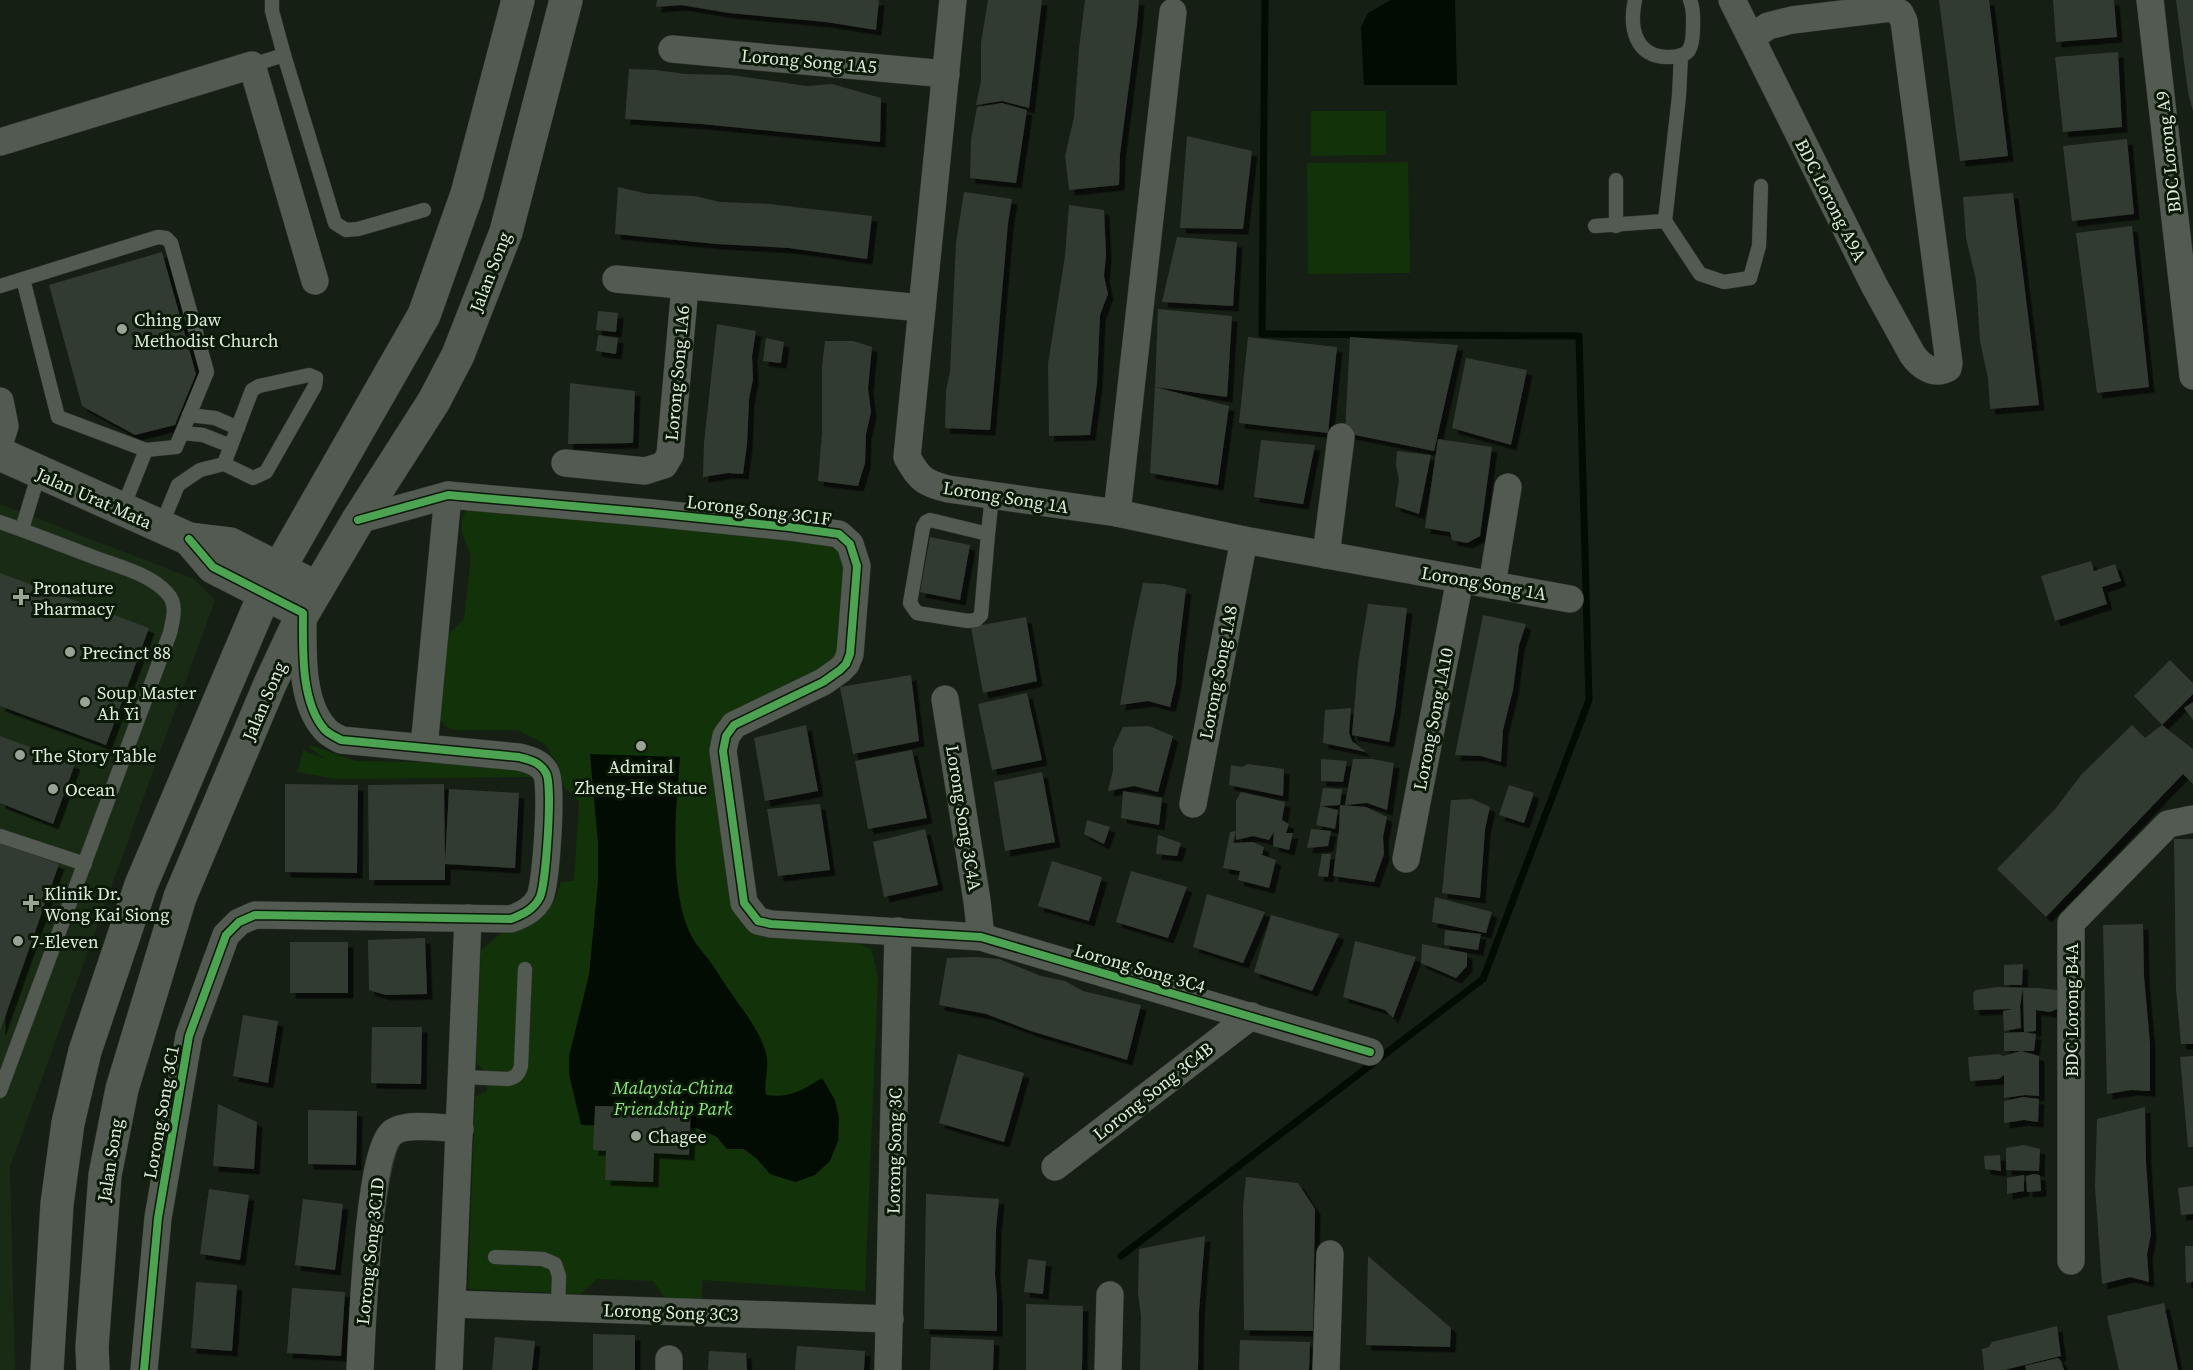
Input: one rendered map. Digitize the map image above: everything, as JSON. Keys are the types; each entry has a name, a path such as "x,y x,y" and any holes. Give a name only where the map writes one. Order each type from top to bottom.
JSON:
{"main road":[{"path":"47,1370 57,1204 68,1123 85,1052 141,885 272,581 424,315 467,194 518,0"},
{"name":"Jalan Song","path":"93,1370 92,1347 105,1175 122,1089 180,897 270,684 310,601 358,520 434,401 458,356 506,232 566,0"},
{"name":"Jalan Urat Mata","path":"0,454 39,474 174,533 213,567 272,581 310,601"}],"street":[{"name":"Lorong Song 1A","path":"953,0 907,457 916,473 929,484 992,496 1117,513 1244,540 1570,599"},
{"name":"BDC Lorong A9A","path":"1732,0 1750,38 1874,285 1912,354 1917,362 1930,369 1944,371 1950,363 1904,21 1900,13 1891,8 1792,20 1768,26 1750,38"},
{"name":"BDC Lorong A9","path":"2150,0 2193,376"},
{"path":"1117,513 1173,12"},
{"name":"Lorong Song 1A5","path":"672,48 946,74"},
{"path":"0,142 252,65 315,281"},
{"name":"Lorong Song 1A6","path":"616,279 922,308"},
{"name":"Lorong Song 1A6","path":"565,463 645,471 664,465 670,455 685,286"},
{"path":"0,401 5,426 0,442"},
{"path":"1326,555 1341,437"},
{"path":"1492,585 1508,487"},
{"name":"Lorong Song 3C1F","path":"358,520 448,495 789,527 839,534 845,537 850,544 857,566 850,654 846,664 823,682 734,725 726,736 723,751 744,903 758,921 898,931"},
{"path":"424,747 448,495"},
{"name":"Lorong Song 1A8","path":"1193,804 1244,540"},
{"name":"Lorong Song 1A10","path":"1406,859 1460,579"},
{"name":"Lorong Song 3C1","path":"144,1370 158,1218 189,1036 226,935 239,921 255,915 511,918 528,912 539,898 545,880 549,792 547,774 537,762 519,757 341,740 326,730 315,713 304,674 310,601"},
{"name":"Lorong Song 3C4A","path":"945,699 981,937"},
{"name":"BDC Lorong B4A","path":"2071,1261 2071,923 2168,824 2193,819"},
{"path":"449,1370 468,918"},
{"name":"Lorong Song 3C4","path":"898,931 981,937 1370,1052"},
{"name":"Lorong Song 3C","path":"888,1370 898,931"},
{"name":"Lorong Song 3C4B","path":"1055,1167 1251,1016"},
{"name":"Lorong Song 3C1D","path":"360,1370 364,1285 373,1198 386,1140 393,1132 405,1127 460,1129"},
{"path":"1326,1370 1330,1254"},
{"path":"1108,1370 1110,1295"},
{"name":"Lorong Song 3C3","path":"453,1304 890,1319"}],"lane":[{"path":"272,0 272,11 284,55 335,223 346,230 358,229 424,210"},
{"path":"1635,0 1634,32 1642,48 1655,56 1681,56 1689,50 1693,38 1692,3 1706,0"},
{"path":"252,65 284,55"},
{"path":"1681,56 1679,96 1665,221 1700,274 1724,282 1750,278 1759,246 1761,186"},
{"path":"1616,180 1616,226"},
{"path":"1595,226 1665,221"},
{"path":"0,286 22,279 158,237 166,238 171,243 207,372 176,447 146,450 58,417 22,279"},
{"path":"174,533 178,485 200,470 224,464 253,478 267,472 315,386 316,378 309,375 259,386 252,390 224,464"},
{"path":"189,415 214,418 238,428"},
{"path":"182,433 203,435 231,446"},
{"path":"122,510 146,450"},
{"path":"22,530 39,474"},
{"path":"988,534 930,520 926,522 923,527 910,603 917,613 968,621 976,620 981,615 992,496"},
{"path":"0,522 133,572 159,585 169,594 173,602 174,613 170,633 86,864 0,1091"},
{"path":"0,836 86,864"},
{"path":"462,1077 508,1079 514,1078 519,1073 525,969"},
{"path":"495,1257 543,1258 555,1264 559,1276 558,1308"}],"shaded area":[{"path":"1391,0 1455,0 1457,85 1364,85 1361,27 1368,13"},
{"path":"0,504 194,579 215,600 10,1167 15,1370 0,1370"},
{"path":"590,754 680,757 675,843 678,887 687,926 762,1041 767,1056 766,1095 795,1092 822,1078 835,1100 839,1118 838,1141 830,1161 815,1175 795,1182 770,1174 757,1159 744,1149 727,1149 717,1137 697,1128 581,1125 569,1074 569,1056 589,975 598,882 598,843"}],"green space":[{"path":"1311,111 1386,111 1386,155 1311,156"},
{"path":"1408,162 1410,273 1308,274 1307,163"},
{"name":"Malaysia-China Friendship Park","path":"467,508 794,537 848,548 837,667 737,716 735,901 743,924 758,934 852,940 872,950 878,977 865,1291 703,1280 701,1300 666,1300 653,1281 597,1279 581,1294 468,1289 475,1097 487,1091 487,1073 476,1063 481,950 511,925 542,916 554,902 561,882 574,881 579,801 564,787 558,765 545,744 517,730 453,730 445,726 440,719 447,636 464,619 471,556 462,532 462,519"},
{"path":"310,745 356,761 533,764 538,777 337,779 297,772 303,750 325,759 309,747"}],"building":[{"path":"657,0 879,0 876,30 826,22 729,13 681,5 656,7"},
{"path":"988,0 1042,0 1029,108 1002,101 976,105 981,81 981,43"},
{"path":"1085,0 1139,0 1120,154 1119,185 1069,190 1065,156 1074,117"},
{"path":"1939,0 1989,0 2008,156 1960,161"},
{"path":"2053,0 2114,0 2117,37 2056,42"},
{"path":"2176,0 2193,0 2193,111 2188,92"},
{"path":"2118,52 2122,127 2063,132 2055,57"},
{"path":"629,69 731,75 807,86 832,84 881,98 880,142 702,124 625,119"},
{"path":"1002,103 1027,110 1016,183 970,178 971,140 977,107"},
{"path":"1187,136 1252,151 1243,229 1180,228"},
{"path":"2127,139 2134,214 2072,221 2063,146"},
{"path":"618,187 648,194 695,196 720,202 769,204 872,216 867,259 789,248 615,234"},
{"path":"964,192 1012,199 990,430 945,428 956,243"},
{"path":"2013,193 2039,405 1990,409 1988,378 1980,341 1976,280 1966,238 1963,197"},
{"path":"1069,205 1104,210 1106,255 1104,276 1108,294 1100,315 1097,383 1090,435 1049,436 1048,364 1065,256"},
{"path":"2132,226 2149,387 2097,393 2076,233"},
{"path":"1177,237 1237,242 1233,306 1162,302"},
{"name":"Ching Daw Methodist Church","path":"162,252 196,374 175,425 135,435 82,406 49,285"},
{"path":"1158,309 1232,316 1227,397 1155,387"},
{"path":"598,311 618,313 616,332 596,330"},
{"path":"717,324 756,331 752,356 753,379 749,399 743,474 728,473 703,477 704,443"},
{"path":"598,335 618,338 616,354 596,351"},
{"path":"1248,337 1337,347 1328,433 1239,423"},
{"path":"1350,337 1458,345 1434,451 1345,433"},
{"path":"766,338 784,342 781,363 763,361"},
{"path":"825,341 853,341 872,347 868,388 871,412 866,434 865,463 858,486 818,481"},
{"path":"1466,358 1527,370 1511,445 1452,428"},
{"path":"570,383 635,391 633,443 568,444"},
{"path":"1155,387 1229,406 1218,485 1150,473"},
{"path":"1438,439 1492,447 1480,536 1467,543 1452,540 1450,532 1425,528"},
{"path":"1261,440 1315,445 1303,504 1254,497"},
{"path":"1397,451 1431,455 1419,514 1395,506 1399,480 1396,465"},
{"path":"930,537 970,545 960,600 920,592"},
{"path":"2091,561 2094,571 2115,564 2121,581 2102,587 2107,604 2055,621 2041,576"},
{"name":"Precinct 88","path":"0,573 149,628 106,745 0,706"},
{"path":"1143,583 1164,584 1186,589 1176,682 1170,707 1148,701 1120,705"},
{"path":"1368,604 1407,608 1389,742 1352,735 1358,664"},
{"path":"1483,615 1526,624 1519,645 1513,690 1503,730 1501,762 1481,756 1455,755"},
{"path":"1026,617 1037,681 983,693 971,627"},
{"path":"2170,660 2193,683 2193,694 2162,725 2134,696"},
{"path":"911,675 919,741 853,754 840,687"},
{"path":"1027,693 1042,760 992,770 978,704"},
{"path":"2193,702 2193,720 2184,708"},
{"path":"1351,708 1349,733 1352,741 1366,752 1323,743 1325,710"},
{"path":"806,725 818,791 765,801 754,738"},
{"path":"2132,725 2145,738 2162,725 2193,749 2193,784 2183,774 2046,917 1997,869 2056,808 2081,775"},
{"path":"1149,726 1173,736 1158,792 1134,786 1108,791 1113,770 1113,748 1123,727"},
{"path":"0,736 75,764 53,824 0,803"},
{"path":"912,750 927,818 868,829 855,761"},
{"path":"1321,759 1347,761 1343,782 1321,781"},
{"path":"1353,759 1372,759 1394,763 1387,810 1367,803 1345,805"},
{"path":"1248,764 1284,769 1283,796 1229,785 1231,765 1242,767"},
{"path":"1042,772 1055,842 1005,851 994,782"},
{"path":"285,784 358,785 357,873 285,872"},
{"path":"444,784 445,862 449,789 519,793 515,868 445,864 445,880 369,880 368,785"},
{"path":"1509,785 1534,793 1524,823 1499,815"},
{"path":"1323,788 1342,789 1340,805 1320,806"},
{"path":"1123,791 1162,798 1159,825 1121,818"},
{"path":"1241,792 1285,802 1282,820 1289,824 1286,833 1293,833 1289,850 1273,846 1274,832 1269,840 1253,836 1236,840 1236,801"},
{"path":"1472,799 1490,807 1485,829 1480,898 1442,893 1451,800"},
{"path":"820,804 830,870 778,876 767,809"},
{"path":"1340,805 1366,807 1387,817 1383,837 1384,854 1374,882 1333,876"},
{"path":"1320,806 1338,810 1335,829 1316,825"},
{"path":"1087,820 1110,827 1104,844 1084,834"},
{"path":"925,829 938,885 884,897 873,842"},
{"path":"1311,829 1331,831 1328,846 1307,848"},
{"path":"1236,831 1233,843 1253,842 1264,847 1262,855 1276,860 1269,888 1238,880 1240,871 1223,868 1230,832"},
{"path":"1158,835 1181,843 1177,856 1156,854"},
{"path":"2174,839 2193,839 2193,1044 2181,1044 2176,989"},
{"path":"0,843 59,864 0,1031"},
{"path":"1322,854 1331,854 1328,877 1318,876"},
{"path":"1052,861 1102,877 1089,921 1038,906"},
{"path":"1131,871 1187,887 1168,938 1116,922"},
{"path":"1207,894 1265,912 1243,963 1193,947"},
{"path":"1435,897 1492,912 1486,933 1432,922"},
{"path":"1271,915 1339,934 1312,991 1254,972"},
{"path":"2143,924 2144,976 2150,1044 2150,1091 2131,1090 2107,1094 2103,925"},
{"path":"1445,930 1481,934 1478,950 1444,945"},
{"path":"425,938 427,994 386,995 369,990 368,940"},
{"path":"1355,941 1416,957 1393,1018 1385,1010 1343,997"},
{"path":"290,942 348,942 348,993 290,993"},
{"path":"1422,944 1467,953 1467,966 1456,978 1421,963"},
{"path":"947,958 999,959 1041,976 1065,981 1083,991 1141,1005 1127,1060 1031,1031 986,1014 939,1005"},
{"path":"2023,964 2022,985 2004,985 2004,965"},
{"path":"1997,987 2037,988 2057,990 2057,1009 2050,1012 2036,1010 2036,1031 2024,1032 2023,988 2020,1006 2021,1028 2004,1031 2003,1011 2013,1009 1974,1010 1973,993 1976,990"},
{"path":"243,1015 278,1021 268,1083 233,1076"},
{"path":"372,1027 422,1027 421,1084 371,1083"},
{"path":"2004,1033 2036,1034 2034,1051 2004,1051"},
{"path":"2021,1051 2039,1056 2039,1096 2004,1098 2004,1075 1999,1079 1970,1081 1968,1057 1999,1054 2003,1056"},
{"path":"958,1054 1024,1073 1004,1142 939,1123"},
{"path":"2193,1056 2193,1147 2188,1147 2180,1057"},
{"path":"2023,1097 2039,1099 2038,1122 2024,1120 2004,1123 2004,1101"},
{"path":"218,1104 257,1122 254,1169 213,1166"},
{"path":"595,1106 691,1107 689,1155 654,1153 653,1182 605,1180 606,1151 593,1150"},
{"path":"2145,1107 2151,1234 2147,1254 2149,1282 2130,1277 2102,1284 2095,1187 2097,1119"},
{"path":"308,1110 357,1111 356,1165 308,1164"},
{"path":"2024,1145 2040,1149 2039,1171 2006,1170 2006,1148"},
{"path":"2000,1155 2001,1171 1985,1169 1984,1156"},
{"path":"2024,1175 2024,1191 2007,1194 2007,1178"},
{"path":"2040,1175 2041,1191 2027,1192 2026,1176"},
{"path":"1246,1177 1298,1183 1315,1209 1313,1331 1244,1330 1243,1207"},
{"path":"2193,1186 2193,1214 2181,1215 2178,1188"},
{"path":"209,1189 249,1195 240,1260 200,1254"},
{"path":"926,1194 999,1199 995,1275 997,1331 924,1329"},
{"path":"303,1199 343,1204 335,1270 295,1265"},
{"path":"1205,1236 1199,1312 1198,1370 1140,1370 1139,1249"},
{"path":"2185,1246 2193,1246 2193,1282 2186,1283"},
{"path":"1368,1256 1451,1328 1450,1347 1366,1345"},
{"path":"1028,1259 1046,1261 1043,1294 1024,1292"},
{"path":"196,1282 237,1285 232,1351 191,1348"},
{"path":"292,1288 345,1292 341,1356 287,1353"},
{"path":"2164,1303 2178,1370 2119,1370 2107,1316"},
{"path":"1026,1304 1083,1306 1082,1370 1026,1370"},
{"path":"2057,1326 2061,1356 2004,1370 1984,1370 1982,1349 1989,1347 1992,1342"},
{"path":"593,1334 635,1335 635,1370 593,1370"},
{"path":"495,1337 535,1341 532,1370 492,1370"},
{"path":"931,1337 994,1340 993,1370 930,1370"},
{"path":"1240,1340 1310,1342 1309,1370 1239,1370"},
{"path":"797,1346 865,1351 864,1370 795,1370"},
{"path":"709,1351 746,1353 747,1370 708,1370"},
{"path":"2058,1358 2064,1370 2026,1370 2025,1366"}],"waterway":[{"path":"1121,1256 1483,979 1589,700 1579,336 1262,334 1265,0"}],"cycle path":[{"path":"358,520 448,495 652,513 839,534 850,544 857,566 850,654 846,664 823,682 734,725 726,736 723,751 744,903 758,921 771,924 981,937 1370,1052"},
{"path":"144,1370 158,1218 189,1036 226,935 239,922 255,915 511,919 528,911 540,897 548,834 548,781 544,769 534,762 519,757 341,740 327,731 317,718 307,690 303,658 303,613 213,567 189,539"}],"place":[{"name":"Ching Daw Methodist Church","path":"122,329"},
{"name":"Pronature Pharmacy","path":"21,597"},
{"name":"Precinct 88","path":"70,652"},
{"name":"Soup Master Ah Yi","path":"85,702"},
{"name":"Admiral Zheng-He Statue","path":"641,746"},
{"name":"The Story Table","path":"20,755"},
{"name":"Ocean","path":"53,789"},
{"name":"Klinik Dr. Wong Kai Siong","path":"31,903"},
{"name":"7-Eleven","path":"18,941"},
{"name":"Chagee","path":"636,1136"}]}
